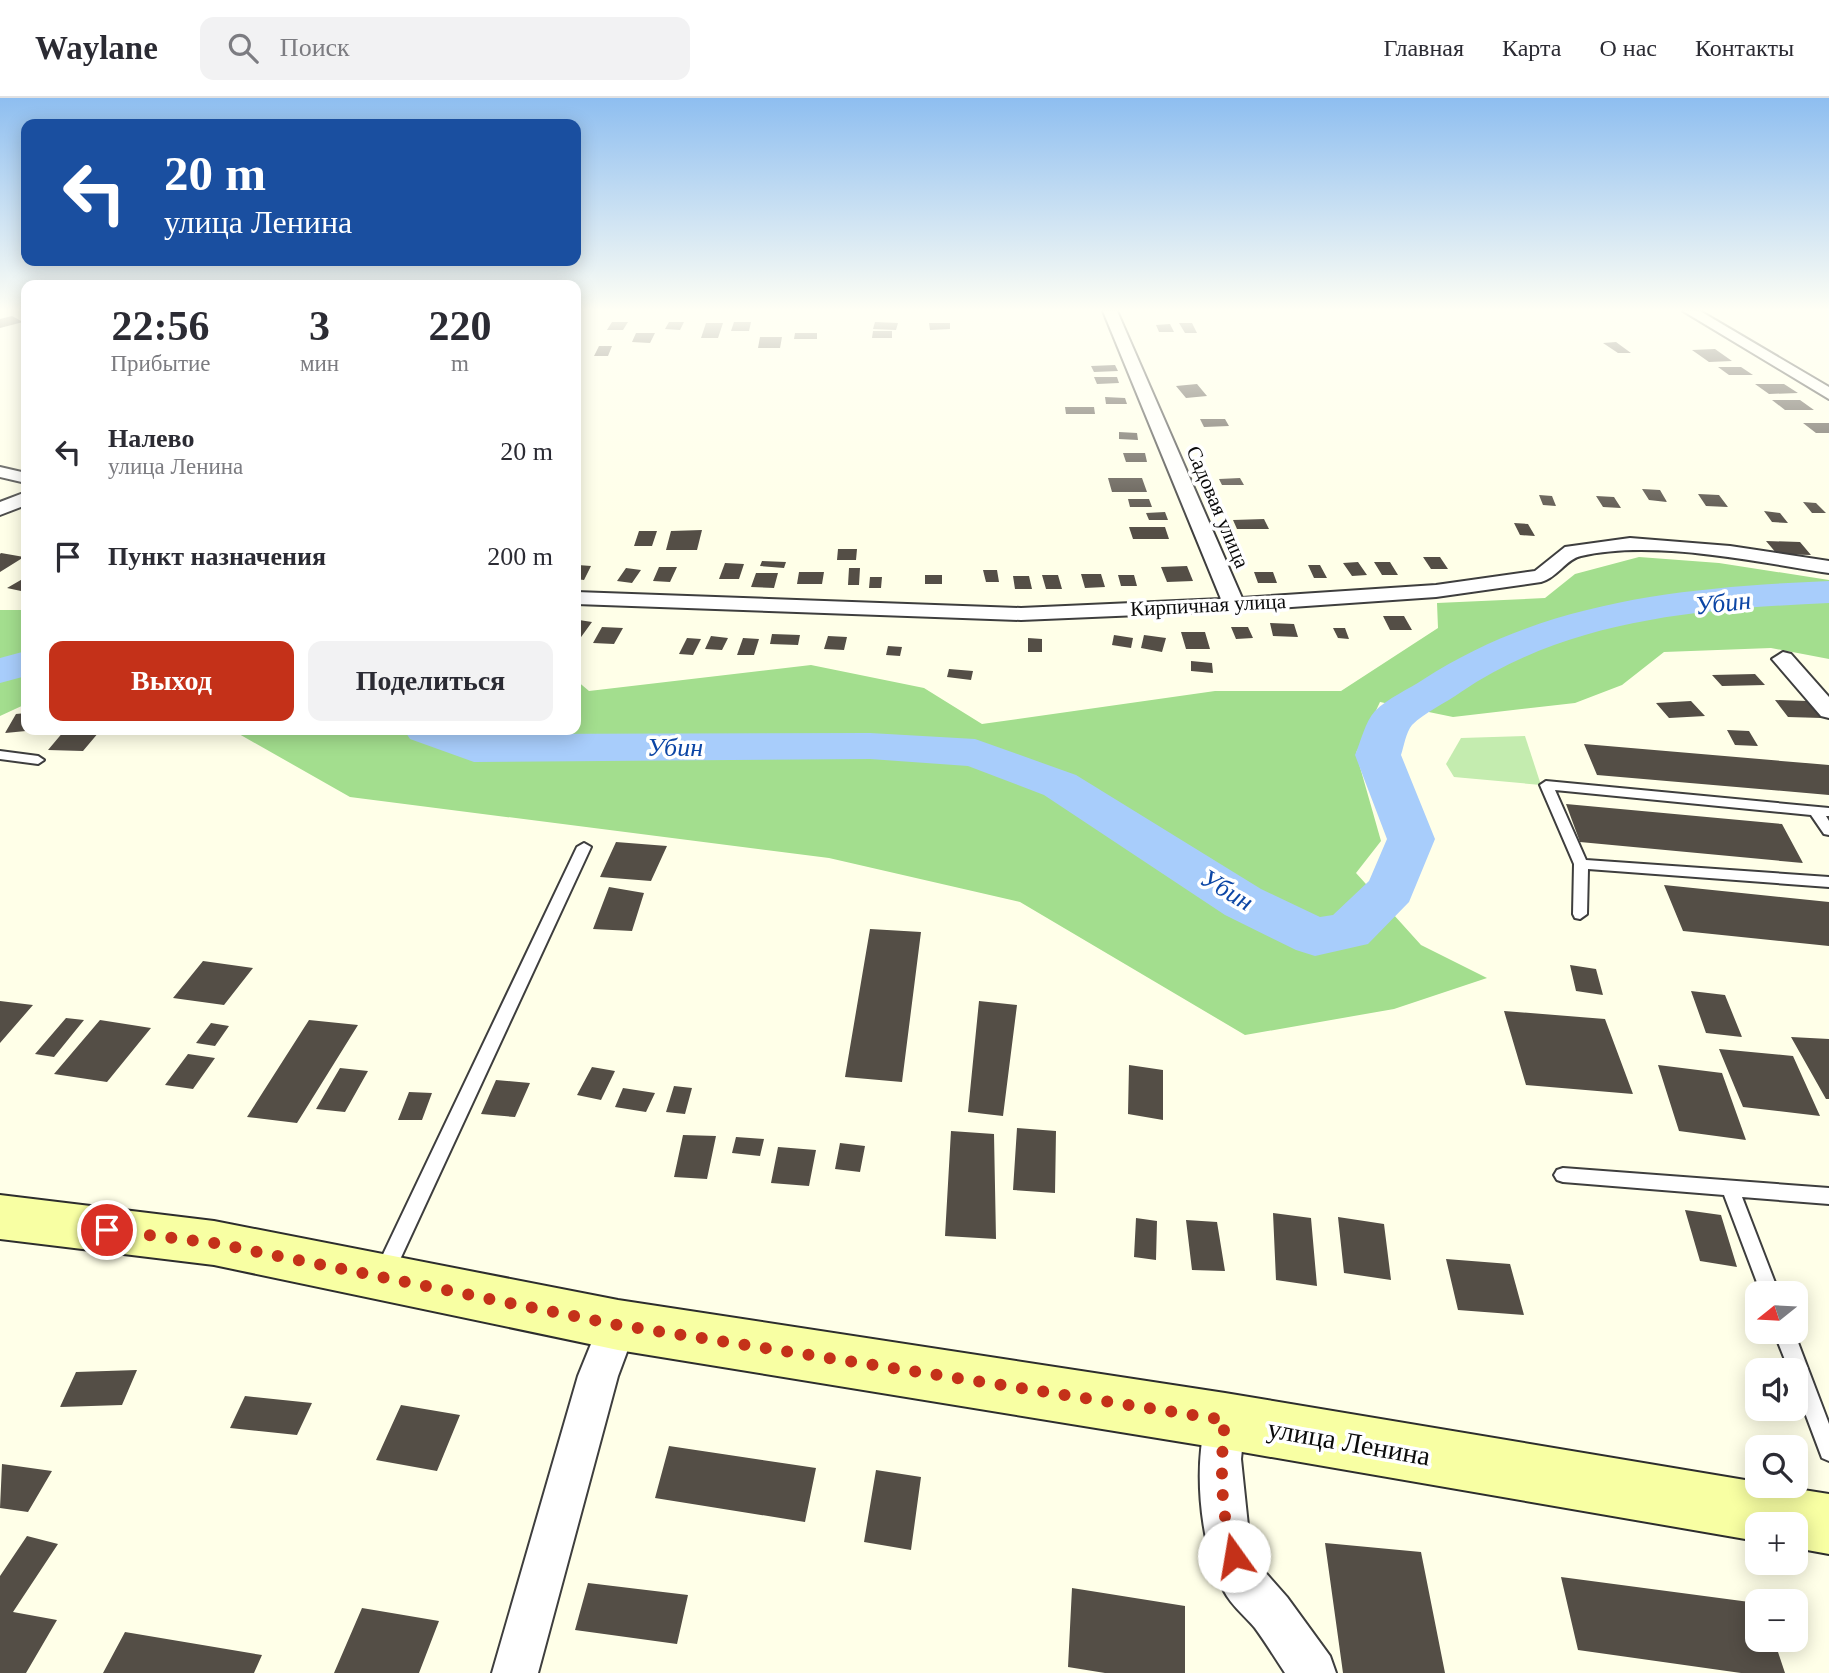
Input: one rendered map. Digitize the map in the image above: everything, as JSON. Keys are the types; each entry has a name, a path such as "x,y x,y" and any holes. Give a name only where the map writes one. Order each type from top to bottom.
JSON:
{"street":[{"name":"Садовая улица","path":"1141,384 1234,605"},
{"path":"1813,384 1829,394"},
{"path":"0,472 21,477"},
{"path":"0,509 21,500"},
{"name":"Кирпичная улица","path":"581,598 1021,614 1234,605 1436,591 1541,576 1572,551 1630,544 1730,552 1829,567"},
{"path":"1783,659 1829,711"},
{"name":"улица Ленина","path":"0,1217 214,1243 618,1325 1225,1420 1829,1524"},
{"path":"516,1673 598,1377 618,1325"},
{"path":"1225,1420 1220,1459 1226,1522 1240,1577 1271,1613 1313,1673"}],"lane":[{"path":"0,755 38,760"},
{"path":"1580,914 1581,864 1546,785 1822,811 1829,831"},
{"path":"382,1277 584,847"},
{"path":"1581,864 1829,882"},
{"path":"1563,1175 1829,1196"},
{"path":"1731,1190 1765,1281"},
{"path":"1789,1344 1829,1451"}],"green space":[{"path":"1639,557 1719,563 1829,580 1829,659 1771,648 1664,652 1622,685 1575,703 1453,717 1380,702 1356,753 1381,841 1356,873 1421,945 1487,978 1394,1009 1245,1035 1020,902 829,858 350,797 241,735 581,735 581,684 589,691 811,665 924,688 982,724 1215,691 1341,691 1438,628 1437,603 1545,598 1575,574"},
{"path":"0,610 21,610 21,706 0,716"},
{"path":"1525,736 1541,785 1454,777 1446,764 1461,738"}],"building":[{"path":"1197,384 1207,396 1186,398 1176,386"},
{"path":"1756,384 1785,384 1798,393 1769,394"},
{"path":"1105,397 1125,398 1127,404 1106,404"},
{"path":"1772,400 1800,400 1814,410 1785,410"},
{"path":"1065,407 1094,407 1095,414 1066,414"},
{"path":"1200,419 1225,419 1229,426 1204,427"},
{"path":"1803,423 1829,423 1829,433 1816,433"},
{"path":"1119,432 1137,433 1138,440 1119,439"},
{"path":"1123,453 1145,453 1147,462 1126,462"},
{"path":"1108,478 1142,478 1147,492 1112,492"},
{"path":"1240,478 1244,485 1222,485 1219,479"},
{"path":"1642,489 1660,490 1667,502 1649,500"},
{"path":"1698,494 1719,495 1728,507 1706,506"},
{"path":"1539,495 1552,496 1556,506 1543,505"},
{"path":"1596,496 1614,497 1621,508 1603,507"},
{"path":"1128,499 1149,499 1152,507 1130,507"},
{"path":"1803,502 1816,503 1826,513 1812,513"},
{"path":"1764,511 1780,513 1788,523 1772,522"},
{"path":"1165,512 1168,520 1149,520 1146,513"},
{"path":"1264,519 1269,529 1237,529 1233,520"},
{"path":"1514,523 1528,524 1535,536 1520,535"},
{"path":"1129,527 1165,527 1169,539 1133,539"},
{"path":"702,530 697,550 666,550 671,531"},
{"path":"639,531 657,531 652,546 634,546"},
{"path":"1766,541 1800,542 1811,555 1777,554"},
{"path":"838,549 857,549 856,560 837,560"},
{"path":"1,553 21,556 21,559 0,572"},
{"path":"1423,557 1440,557 1448,569 1431,569"},
{"path":"762,561 786,562 784,568 760,566"},
{"path":"1358,562 1367,575 1352,576 1343,563"},
{"path":"1374,562 1390,562 1398,575 1382,575"},
{"path":"725,563 744,564 739,579 719,579"},
{"path":"581,565 591,566 584,580 581,580"},
{"path":"1308,565 1320,565 1327,578 1314,578"},
{"path":"1187,566 1193,581 1167,582 1161,567"},
{"path":"659,567 677,567 670,582 653,581"},
{"path":"626,568 641,570 632,583 617,581"},
{"path":"849,568 860,568 859,585 848,585"},
{"path":"983,570 997,570 999,582 986,582"},
{"path":"799,572 824,572 822,584 797,584"},
{"path":"1254,572 1273,572 1277,583 1258,583"},
{"path":"756,573 778,573 774,588 751,587"},
{"path":"1081,574 1101,574 1105,587 1085,588"},
{"path":"925,575 942,575 942,584 925,584"},
{"path":"1042,575 1058,575 1062,589 1046,589"},
{"path":"1118,575 1134,575 1137,586 1121,586"},
{"path":"1013,576 1029,576 1032,589 1015,589"},
{"path":"870,577 882,577 881,588 869,588"},
{"path":"21,580 21,591 7,588"},
{"path":"1383,616 1404,616 1412,630 1390,630"},
{"path":"581,620 592,622 581,637"},
{"path":"1270,623 1294,624 1298,637 1273,636"},
{"path":"602,627 623,628 614,644 593,643"},
{"path":"1231,627 1248,627 1253,638 1236,639"},
{"path":"1333,628 1345,628 1349,639 1338,638"},
{"path":"1181,632 1205,632 1210,649 1186,649"},
{"path":"772,634 800,635 798,645 770,644"},
{"path":"1114,635 1133,638 1131,648 1112,645"},
{"path":"1144,635 1166,638 1162,652 1141,648"},
{"path":"711,636 728,638 722,650 705,649"},
{"path":"828,636 847,637 844,650 824,649"},
{"path":"687,638 701,639 693,655 679,654"},
{"path":"743,638 759,639 754,655 737,655"},
{"path":"1028,638 1042,639 1042,652 1028,652"},
{"path":"888,646 902,647 900,656 886,655"},
{"path":"1191,661 1212,663 1213,673 1191,671"},
{"path":"949,669 973,671 971,680 947,677"},
{"path":"1755,674 1765,685 1722,686 1712,675"},
{"path":"1775,700 1808,701 1822,718 1788,717"},
{"path":"1691,701 1705,716 1669,718 1656,703"},
{"path":"16,714 21,714 21,731 5,733"},
{"path":"1727,730 1749,731 1758,746 1735,745"},
{"path":"61,735 96,735 83,751 48,750"},
{"path":"1584,744 1829,765 1829,795 1597,775"},
{"path":"1566,804 1782,824 1803,863 1580,842"},
{"path":"616,842 667,846 651,881 600,877"},
{"path":"1664,885 1829,902 1829,946 1683,931"},
{"path":"609,887 644,893 632,931 593,929"},
{"path":"870,929 921,932 902,1082 845,1077"},
{"path":"203,961 253,968 224,1005 173,998"},
{"path":"1570,965 1596,969 1603,995 1576,991"},
{"path":"1691,991 1725,995 1742,1037 1706,1033"},
{"path":"0,1001 33,1005 0,1043"},
{"path":"979,1001 1017,1005 1003,1116 968,1112"},
{"path":"1504,1011 1605,1019 1633,1094 1526,1085"},
{"path":"66,1018 84,1020 54,1057 35,1054"},
{"path":"100,1020 151,1028 107,1082 54,1074"},
{"path":"309,1020 358,1025 297,1123 247,1117"},
{"path":"211,1023 229,1026 215,1046 196,1043"},
{"path":"1791,1037 1829,1039 1829,1099 1826,1099"},
{"path":"1719,1049 1793,1056 1820,1116 1743,1107"},
{"path":"188,1054 215,1058 193,1089 165,1085"},
{"path":"1129,1065 1163,1070 1163,1120 1128,1114"},
{"path":"1658,1065 1722,1073 1746,1140 1679,1131"},
{"path":"592,1067 615,1071 601,1100 577,1095"},
{"path":"340,1068 368,1071 345,1112 316,1109"},
{"path":"496,1080 530,1083 515,1117 481,1114"},
{"path":"674,1086 692,1088 685,1114 666,1112"},
{"path":"623,1088 655,1093 646,1112 615,1107"},
{"path":"409,1092 432,1093 422,1120 398,1120"},
{"path":"1017,1128 1056,1131 1055,1193 1013,1190"},
{"path":"951,1131 994,1134 996,1239 945,1236"},
{"path":"683,1135 716,1136 707,1179 674,1177"},
{"path":"736,1137 764,1139 760,1156 732,1153"},
{"path":"840,1143 865,1146 860,1172 835,1169"},
{"path":"778,1147 816,1150 809,1186 771,1183"},
{"path":"1685,1210 1721,1215 1737,1267 1700,1261"},
{"path":"1273,1213 1311,1218 1317,1286 1276,1280"},
{"path":"1338,1217 1384,1224 1391,1280 1344,1273"},
{"path":"1136,1218 1157,1221 1156,1260 1134,1257"},
{"path":"1186,1220 1217,1222 1225,1271 1192,1270"},
{"path":"1446,1259 1510,1264 1524,1315 1458,1310"},
{"path":"137,1370 122,1405 60,1407 76,1372"},
{"path":"245,1396 312,1403 297,1435 230,1428"},
{"path":"401,1405 460,1415 437,1471 376,1460"},
{"path":"669,1446 816,1468 805,1522 655,1498"},
{"path":"2,1464 52,1471 28,1512 0,1508"},
{"path":"876,1470 921,1477 911,1550 864,1542"},
{"path":"27,1536 58,1544 13,1612 57,1620 26,1673 0,1673 0,1576"},
{"path":"1325,1543 1421,1552 1445,1673 1343,1673"},
{"path":"1561,1577 1745,1601 1745,1652 1778,1652 1785,1673 1741,1673 1578,1650"},
{"path":"588,1583 688,1595 677,1644 575,1630"},
{"path":"1072,1588 1185,1606 1185,1673 1105,1673 1068,1667"},
{"path":"362,1608 439,1621 419,1673 334,1673"},
{"path":"125,1632 262,1655 254,1673 103,1673"}],"waterway":[{"name":"Убин","path":"439,735 474,748 870,746 975,753 1060,785 1243,902 1315,937 1349,931 1391,890 1411,839 1378,755 1391,720 1460,674 1530,638 1609,614 1763,595 1829,592"},
{"name":"Убин","path":"0,671 21,665"}],"route":[{"path":"107,1230 214,1243 618,1325 1225,1420 1220,1459 1227,1535 1234,1556"}]}
